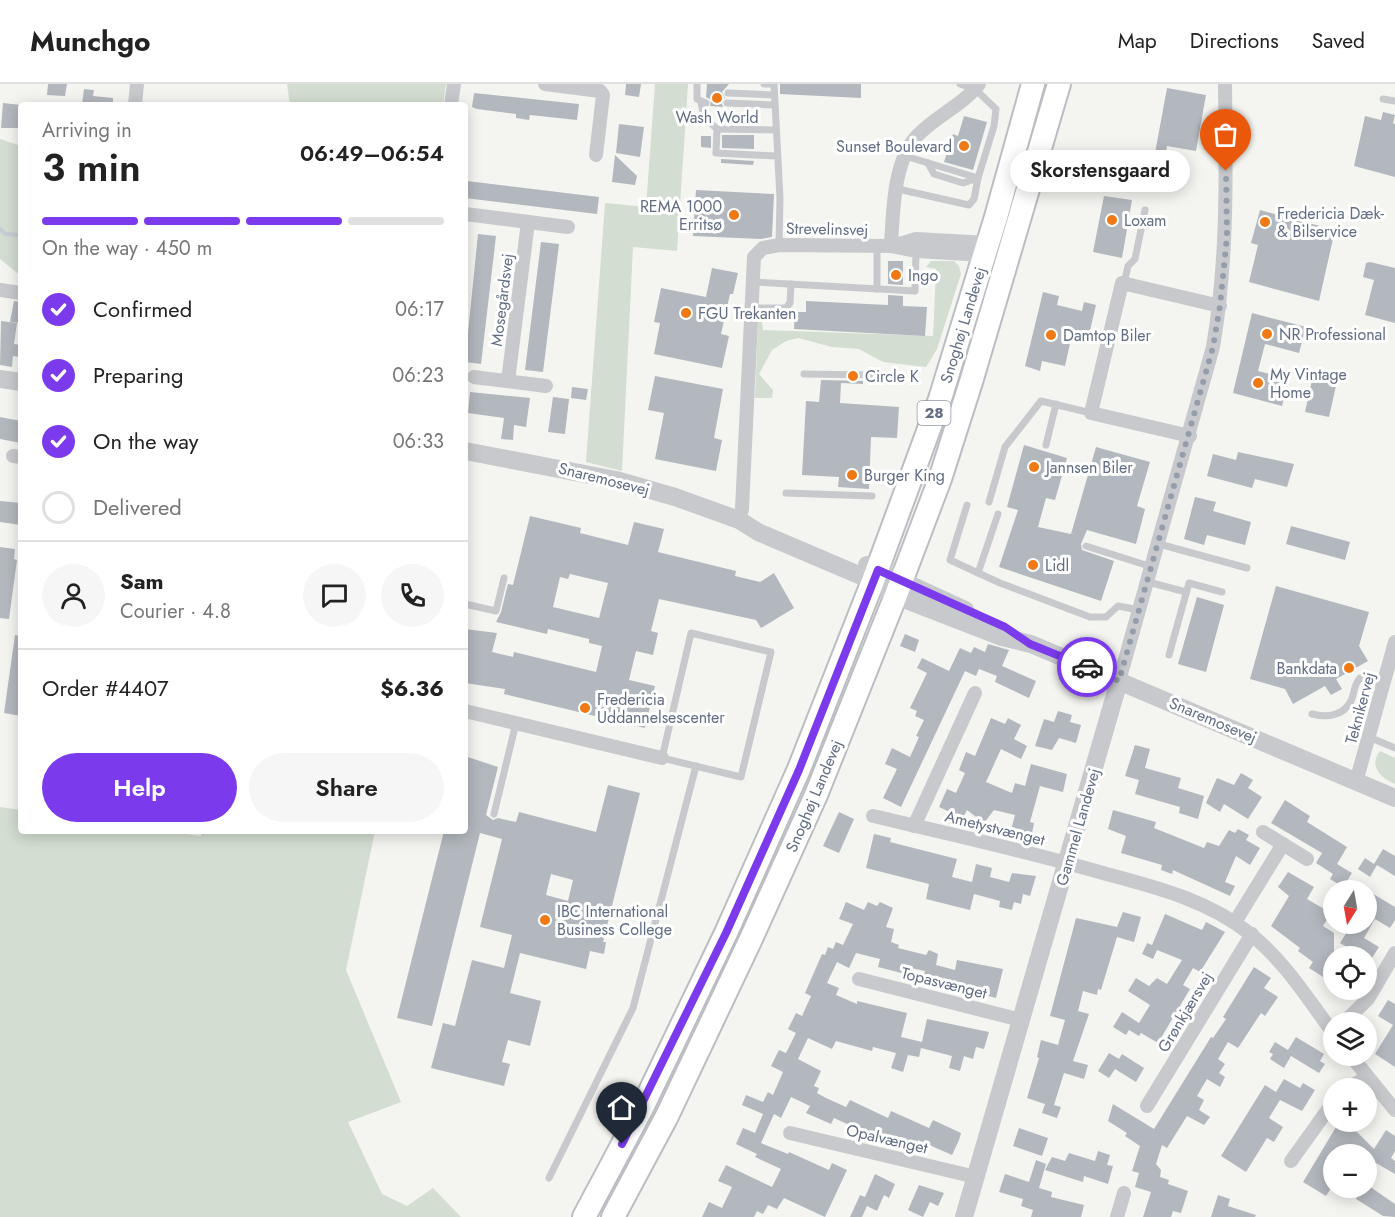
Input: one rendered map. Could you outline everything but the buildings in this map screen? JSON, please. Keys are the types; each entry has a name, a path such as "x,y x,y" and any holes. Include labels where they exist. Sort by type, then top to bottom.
{"main road":[{"name":"Snoghøj Landevej","path":"584,1217 642,1108 731,922 887,582 936,490 971,382 972,342 1033,84"},
{"name":"Snoghøj Landevej","path":"613,1217 667,1116 816,795 887,582 939,399 1059,84"}],"street":[{"path":"135,102 137,84"},
{"path":"451,102 454,84"},
{"path":"544,84 600,91 603,95 596,155"},
{"name":"Gammel Landevej","path":"964,1217 1190,436 1213,347 1220,306 1227,236 1225,84"},
{"name":"Strevelinsvej","path":"891,246 898,189 905,156 917,136 977,87"},
{"path":"468,214 568,227"},
{"name":"Mosegårdsvej","path":"508,381 528,222"},
{"name":"Strevelinsvej","path":"891,246 916,239 995,250"},
{"name":"Strevelinsvej","path":"753,282 754,257 763,248 779,245 891,246 916,251 995,250"},
{"path":"739,520 742,509 753,282"},
{"path":"1190,436 1091,413 1122,283 1220,306"},
{"path":"0,290 18,293"},
{"path":"474,377 546,386"},
{"path":"0,379 18,382"},
{"name":"Snaremosevej","path":"468,452 616,480 739,520 754,521 1002,637 1030,644 1395,798"},
{"name":"Teknikervej","path":"1356,782 1395,642"},
{"name":"Ametystvænget","path":"914,826 975,693"},
{"path":"468,712 662,758"},
{"name":"Ametystvænget","path":"873,816 1067,863"},
{"path":"1263,832 1307,859"},
{"path":"1235,922 1282,844"},
{"path":"1067,863 1175,893 1205,905 1235,922 1252,934 1284,965 1323,1014"},
{"name":"Grønkjærsvej","path":"1147,1106 1252,934"},
{"path":"1354,1012 1368,999 1395,953"},
{"name":"Topasvænget","path":"859,979 1021,1020"},
{"path":"1358,1066 1395,1110"},
{"path":"1291,1161 1323,1116"},
{"name":"Opalvænget","path":"790,1133 976,1177"},
{"path":"1117,1217 1124,1193"}],"lane":[{"path":"764,84 774,84 773,105 780,198 779,245"},
{"path":"898,189 969,205 974,199 996,114 991,102 977,87 960,84"},
{"path":"707,92 697,88 697,99 704,102 704,117 717,129 775,130"},
{"path":"728,93 774,95"},
{"path":"1383,99 1395,101"},
{"path":"727,104 773,105"},
{"path":"717,129 716,153 776,156"},
{"path":"905,156 978,178"},
{"path":"1124,284 1128,266 1136,259 1145,210"},
{"path":"877,246 877,289"},
{"path":"753,282 915,291 916,251"},
{"path":"752,308 786,308 790,303 791,284"},
{"path":"804,374 871,375"},
{"path":"989,502 1005,447 1041,401 1091,413"},
{"path":"1046,445 1056,404"},
{"path":"786,493 872,496"},
{"path":"967,505 950,560 1090,617 1106,617 1118,606 1139,610"},
{"path":"978,573 998,514"},
{"path":"1159,544 1247,568"},
{"path":"1086,546 1152,567"},
{"path":"468,605 496,611 504,578"},
{"path":"1148,582 1186,592"},
{"path":"1169,655 1189,583 1222,592"},
{"path":"691,633 771,652 741,777 662,758 691,633"},
{"path":"1312,714 1324,718 1340,713 1351,700 1353,686 1360,678 1384,683"},
{"path":"494,814 516,723"},
{"path":"1369,737 1395,748"},
{"path":"549,1178 633,1008 696,766"}],"shaded area":[{"path":"287,84 446,84 443,102 290,102"},
{"path":"655,84 688,84 677,251 633,247 622,471 586,462 605,203 646,207"},
{"path":"0,139 18,145 18,274 0,259"},
{"path":"931,261 954,261 959,266 961,274 937,349 926,367 883,362 859,349 832,347 798,338 786,341 772,350 759,374 773,390 772,398 755,398 758,322 762,322 763,330 933,336 936,269 926,267"},
{"path":"1380,751 1395,758 1395,784 1378,771 1375,762"},
{"path":"0,807 18,810 18,834 186,834 201,836 201,834 374,834 346,970 401,1102 348,1122 382,1194 407,1206 433,1188 461,1217 0,1217"}],"waterway":[{"path":"0,229 5,234 18,235"}],"way so far":[{"path":"1087,667 1119,681 1190,436 1213,347 1220,306 1227,236 1226,171"}],"place":[{"name":"Wash World","path":"717,98"},
{"name":"Sunset Boulevard","path":"964,146"},
{"name":"Skorstensgaard","path":"1226,171"},
{"name":"REMA 1000 Erritsø","path":"734,215"},
{"name":"Loxam","path":"1112,220"},
{"name":"Fredericia Dæk- & Bilservice","path":"1265,222"},
{"name":"Ingo","path":"896,275"},
{"name":"FGU Trekanten","path":"686,313"},
{"name":"NR Professional","path":"1267,334"},
{"name":"Damtop Biler","path":"1051,335"},
{"name":"Circle K","path":"853,376"},
{"name":"My Vintage Home","path":"1258,383"},
{"name":"Jannsen Biler","path":"1034,467"},
{"name":"Burger King","path":"852,475"},
{"name":"Lidl","path":"1033,565"},
{"name":"Bankdata","path":"1349,668"},
{"name":"Fredericia Uddannelsescenter","path":"585,708"},
{"name":"IBC International Business College","path":"545,920"}],"route":[{"path":"622,1144 642,1108 726,933 799,770 878,570 1005,627 1030,644 1087,667"}]}
